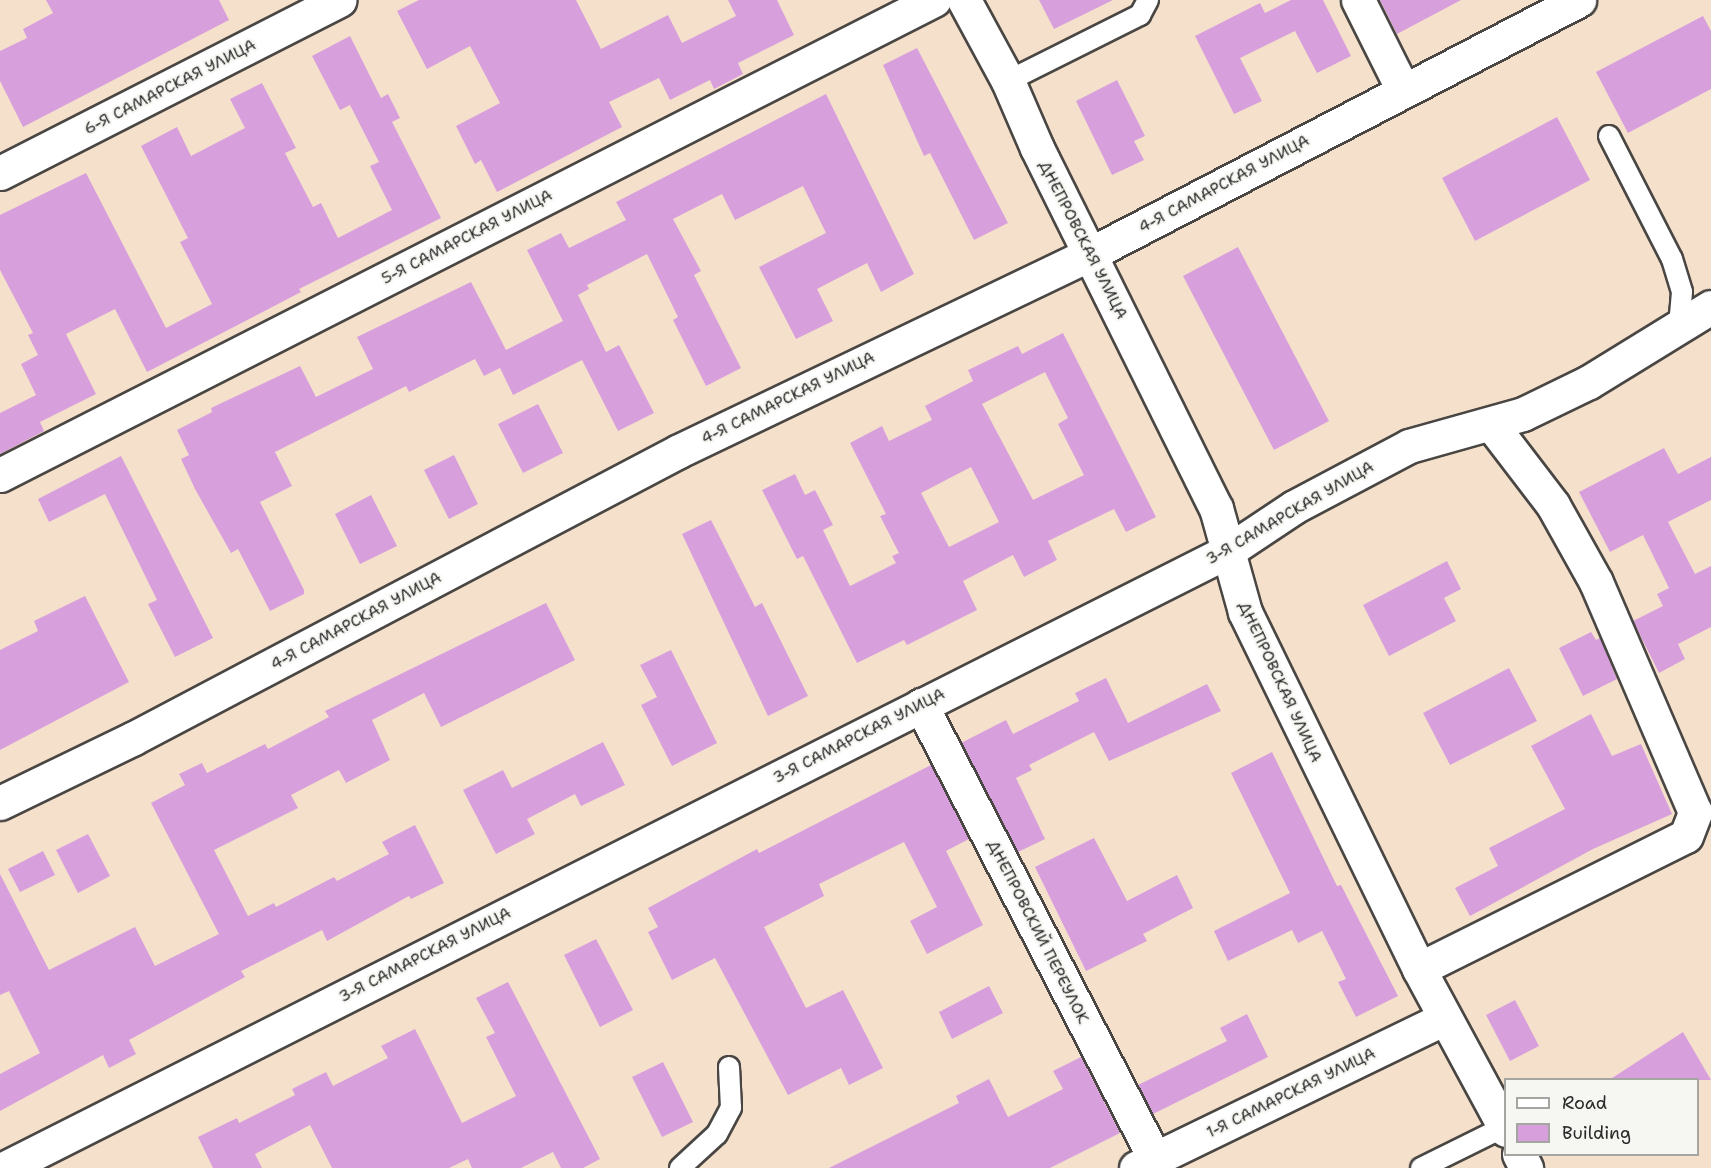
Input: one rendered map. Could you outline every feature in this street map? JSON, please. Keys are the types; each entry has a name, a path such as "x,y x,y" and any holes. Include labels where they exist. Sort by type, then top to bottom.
{"street":[{"name":"6-Я САМАРСКАЯ УЛИЦА","path":"0,173 339,0"},
{"name":"5-Я САМАРСКАЯ УЛИЦА","path":"0,475 934,0"},
{"name":"ДНЕПРОВСКАЯ УЛИЦА","path":"964,0 1008,81 1037,148 1092,253 1216,508 1245,612 1419,969 1504,1127"},
{"path":"1358,0 1403,90"},
{"name":"4-Я САМАРСКАЯ УЛИЦА","path":"0,803 132,739 679,451 1092,253 1579,0"},
{"name":"3-Я САМАРСКАЯ УЛИЦА","path":"5,1168 1228,551 1294,507 1409,446 1491,424 1589,382 1711,307"},
{"path":"1419,969 1686,836 1695,812 1596,582 1553,505 1491,424"},
{"name":"ДНЕПРОВСКИЙ ПЕРЕУЛОК","path":"921,705 1145,1164"},
{"name":"1-Я САМАРСКАЯ УЛИЦА","path":"1145,1164 1445,1018"}],"lane":[{"path":"1008,81 1140,15 1148,0"},
{"path":"1609,136 1672,259 1682,292 1679,328"},
{"path":"680,1168 717,1134 731,1108 729,1067"},
{"path":"1421,1168 1504,1136"}],"building":[{"path":"46,0 219,0 229,20 23,127 0,81 0,51 27,38 23,29 53,13"},
{"path":"419,0 576,0 601,49 668,15 682,43 736,16 728,0 777,0 794,35 738,63 743,74 714,89 710,80 670,100 659,78 609,102 622,127 497,192 481,160 475,164 456,126 500,103 470,46 427,69 397,11"},
{"path":"1039,0 1113,0 1054,29"},
{"path":"1291,0 1323,0 1351,56 1317,73 1295,31 1240,58 1262,101 1234,114 1195,36 1260,3 1265,13"},
{"path":"1380,0 1461,0 1397,34"},
{"path":"1703,16 1711,31 1711,89 1628,133 1596,72"},
{"path":"350,36 381,98 388,94 400,118 392,122 441,218 299,289 301,292 147,372 115,309 66,334 96,394 40,422 44,431 0,454 0,413 36,395 21,364 38,355 28,335 33,333 0,270 0,215 86,173 166,328 212,304 180,242 188,238 141,146 177,127 191,156 245,128 230,99 262,83 296,148 285,153 313,207 321,203 338,238 392,210 370,166 379,162 350,105 340,110 312,56"},
{"path":"917,48 1008,223 974,240 930,153 924,156 883,65"},
{"path":"1117,80 1145,136 1134,141 1144,160 1112,175 1076,101"},
{"path":"826,94 914,274 881,292 867,263 817,289 833,321 796,339 759,267 826,233 803,186 735,220 722,194 673,219 701,271 694,275 741,368 706,386 673,320 678,317 647,254 587,285 589,289 578,295 606,352 619,345 654,413 618,431 582,360 513,395 500,368 484,376 475,359 409,392 406,386 275,452 292,486 260,502 304,594 270,611 238,549 231,553 195,489 181,459 189,455 177,430 212,412 211,408 300,366 316,397 373,369 357,337 471,282 506,350 563,321 527,250 561,233 569,248 626,220 616,202"},
{"path":"1557,117 1590,180 1475,241 1442,178"},
{"path":"1238,247 1329,421 1274,450 1183,276"},
{"path":"1063,333 1156,517 1126,532 1114,509 1048,541 1057,560 1024,577 1013,555 963,581 977,610 907,645 904,640 857,663 803,556 797,559 762,490 795,474 805,495 815,490 833,525 823,530 850,586 896,563 892,556 899,553 880,516 886,514 850,443 882,426 889,441 932,420 925,406 973,381 968,370 1018,346 1022,354","holes":["1045,372 1068,418 1058,424 1084,475 1033,500 982,404","971,467 999,522 949,547 921,493"]},
{"path":"538,404 563,453 523,473 498,424"},
{"path":"1664,448 1678,474 1711,457 1711,500 1668,522 1695,574 1711,566 1711,627 1678,644 1685,659 1659,673 1633,621 1663,606 1657,594 1669,588 1643,535 1610,552 1579,492"},
{"path":"454,455 478,504 449,519 424,470"},
{"path":"121,456 213,638 175,657 148,604 157,600 105,494 49,522 38,499"},
{"path":"371,495 397,546 360,564 335,514"},
{"path":"711,520 755,607 762,603 808,696 768,716 682,534"},
{"path":"1447,561 1461,589 1444,598 1456,621 1389,656 1363,605"},
{"path":"85,596 129,682 0,750 0,650 38,631 34,621"},
{"path":"546,603 575,660 441,727 424,693 372,720 390,760 346,783 339,770 291,795 298,808 214,850 248,916 274,903 276,907 334,877 337,881 389,854 382,842 415,825 444,883 411,899 409,896 327,941 322,930 241,971 245,977 129,1040 136,1054 109,1068 103,1055 0,1111 0,1074 40,1053 9,991 0,995 0,874 49,970 135,927 155,966 219,934 151,803 185,785 179,774 202,763 207,773 265,744 268,749 329,717 325,711"},
{"path":"1591,632 1596,640 1600,638 1617,679 1583,696 1559,648"},
{"path":"671,650 717,743 672,766 641,705 657,697 640,665"},
{"path":"1509,668 1537,721 1450,765 1423,713"},
{"path":"1106,678 1128,723 1207,684 1221,711 1109,761 1094,732 1029,765 1032,770 1016,778 1045,839 1018,852 961,743 1006,720 1013,734 1079,701 1075,693"},
{"path":"1591,714 1612,756 1641,744 1672,814 1593,849 1470,916 1455,888 1498,866 1489,848 1565,809 1531,746"},
{"path":"603,742 625,785 581,806 575,794 527,819 535,834 496,854 463,790 503,770 512,788"},
{"path":"1272,752 1337,886 1341,885 1398,996 1356,1017 1338,982 1346,979 1322,931 1298,943 1292,930 1228,961 1214,931 1290,893 1231,773"},
{"path":"931,765 969,839 946,851 983,925 927,954 910,921 937,907 904,842 819,884 824,896 764,927 806,1008 843,990 883,1068 849,1085 841,1068 788,1095 715,958 672,980 648,932 658,927 648,908 757,849 759,853"},
{"path":"88,834 110,876 78,893 56,850"},
{"path":"1094,838 1127,901 1177,875 1193,908 1143,934 1147,941 1086,971 1035,867"},
{"path":"43,851 55,875 20,892 8,869"},
{"path":"596,939 633,1010 600,1027 564,955"},
{"path":"508,982 600,1159 583,1168 561,1168 553,1152 521,1168 472,1168 468,1159 449,1168 332,1168 310,1125 255,1154 262,1168 213,1168 198,1137 237,1118 239,1123 295,1095 292,1089 326,1072 333,1086 388,1058 381,1046 415,1029 462,1123 516,1096 486,1037 495,1033 476,998"},
{"path":"989,986 1003,1013 952,1039 939,1012"},
{"path":"1515,1000 1539,1046 1510,1061 1486,1015"},
{"path":"1247,1014 1268,1057 1153,1114 1138,1085 1227,1041 1220,1028"},
{"path":"1683,1032 1711,1080 1699,1080 1699,1078 1612,1078"},
{"path":"1081,1057 1120,1133 1050,1168 829,1168 959,1103 956,1096 989,1079 1008,1117 1063,1089 1053,1071"},
{"path":"663,1062 693,1122 662,1137 632,1077"}]}
